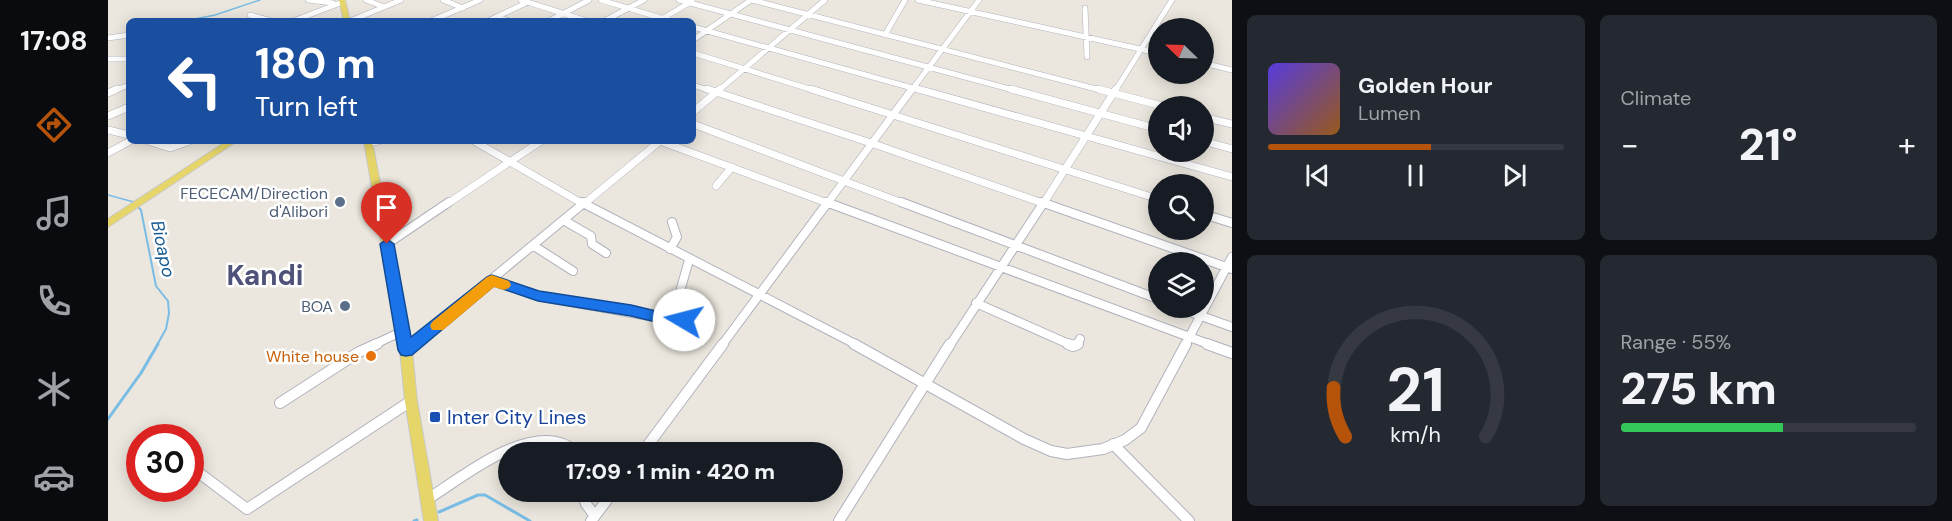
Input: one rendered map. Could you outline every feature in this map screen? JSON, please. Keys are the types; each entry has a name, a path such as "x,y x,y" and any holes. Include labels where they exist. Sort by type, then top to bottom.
{"main road":[{"path":"343,1 347,18"},
{"path":"108,224 228,144"},
{"path":"371,144 403,331 411,401 431,521"}],"street":[{"path":"308,0 343,1"},
{"path":"366,0 384,7"},
{"path":"356,18 401,0"},
{"path":"443,0 463,8"},
{"path":"438,18 480,0"},
{"path":"521,0 578,18"},
{"path":"555,18 589,0"},
{"path":"601,0 656,18"},
{"path":"610,18 644,0"},
{"path":"679,0 692,1 729,14 1148,126"},
{"path":"696,38 751,0 1148,103"},
{"path":"696,109 825,0"},
{"path":"885,35 905,0"},
{"path":"918,0 1148,51"},
{"path":"650,442 896,116 980,0"},
{"path":"839,521 976,303 1066,170 1172,0"},
{"path":"300,18 343,1"},
{"path":"497,17 530,1"},
{"path":"664,18 692,1"},
{"path":"1085,8 1088,37 1087,57"},
{"path":"250,15 260,18"},
{"path":"696,28 1232,177"},
{"path":"108,38 126,35"},
{"path":"696,54 1148,196"},
{"path":"108,59 126,59"},
{"path":"1214,66 1232,70"},
{"path":"108,93 126,86"},
{"path":"696,86 874,144 1230,268"},
{"path":"108,116 126,108"},
{"path":"1214,120 1232,124"},
{"path":"696,125 1148,295"},
{"path":"108,130 126,134"},
{"path":"108,153 126,143"},
{"path":"157,144 170,148 181,144"},
{"path":"479,144 585,204 689,260 761,294 862,348 987,420 1045,449 1070,454 1113,444 1134,436 1142,428 1201,318"},
{"path":"387,244 538,144"},
{"path":"406,350 656,144"},
{"path":"668,144 1232,352"},
{"path":"1214,144 1232,148"},
{"path":"716,186 732,167"},
{"path":"1214,217 1232,223"},
{"path":"565,221 591,236 592,244 606,253"},
{"path":"670,249 677,237 672,222"},
{"path":"534,246 573,271"},
{"path":"1214,295 1230,268 1232,257"},
{"path":"492,280 538,296 682,322 684,320 681,288 689,260"},
{"path":"976,303 1073,345 1077,345 1080,339"},
{"path":"1207,318 1232,327"},
{"path":"280,403 359,352 403,331"},
{"path":"204,477 247,509 411,401"},
{"path":"545,442 554,440 560,442"},
{"path":"1113,444 1189,521"},
{"path":"428,499 452,485 488,458 498,455"},
{"path":"585,502 593,518 605,502"}],"waterway":[{"path":"200,18 260,0"},
{"name":"Bioapo","path":"108,195 134,202"},
{"name":"Bioapo","path":"138,207 141,210 156,286 168,301 169,313 166,329 157,345"},
{"name":"Bioapo","path":"108,419 141,373 158,344"},
{"path":"439,512 478,495 485,495 530,521"}],"slow traffic":[{"path":"438,326 492,280 504,285"}],"place":[{"name":"FECECAM/Direction d'Alibori","path":"340,202"},
{"name":"BOA","path":"345,306"},
{"name":"White house","path":"371,356"},
{"name":"Inter City Lines","path":"435,417"}],"district":[{"name":"Kandi","path":"265,275"}],"route":[{"path":"387,244 406,350 492,280 528,294 682,322 684,320"}]}
